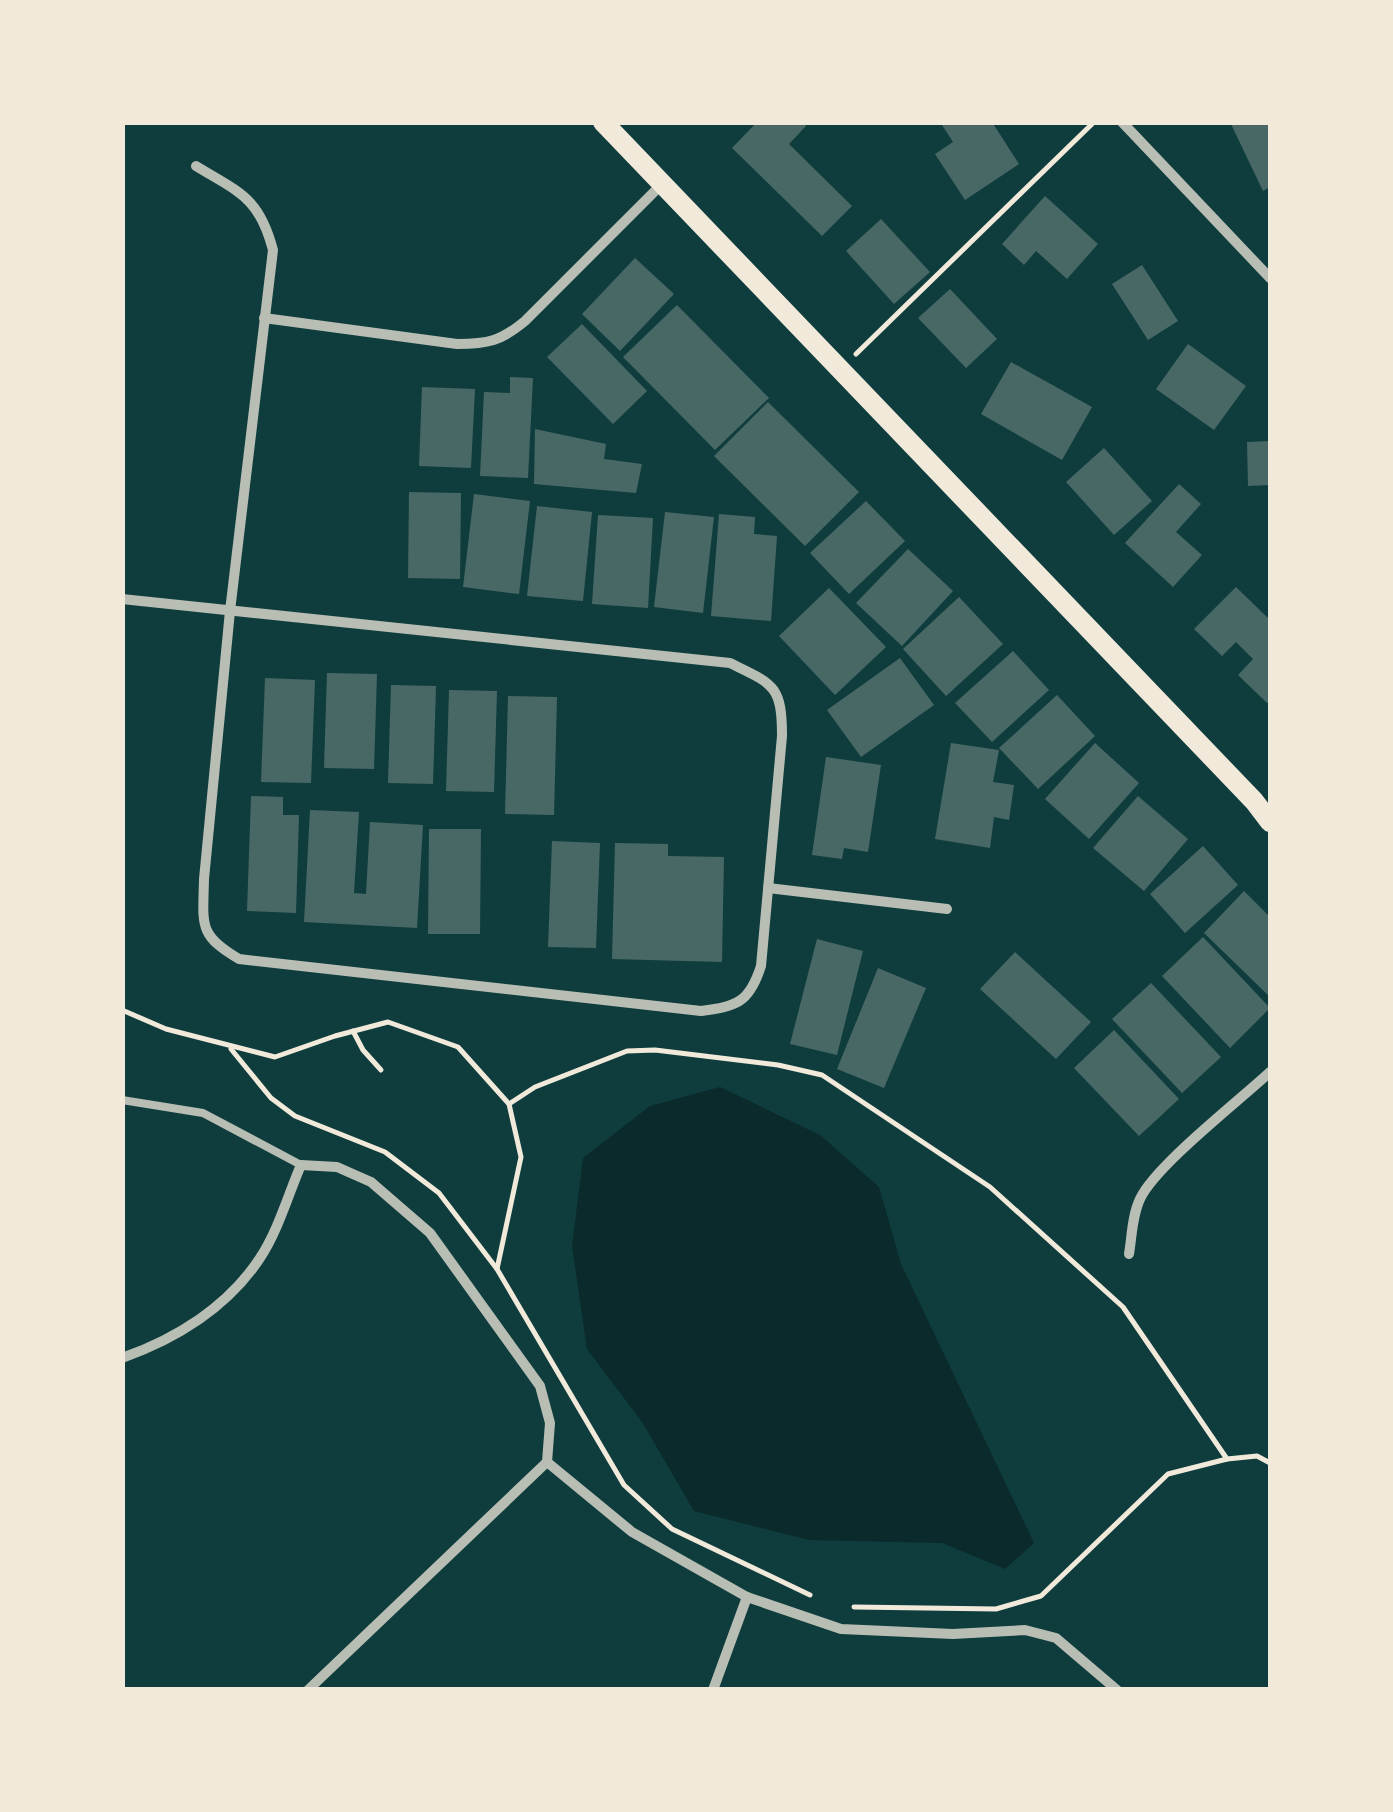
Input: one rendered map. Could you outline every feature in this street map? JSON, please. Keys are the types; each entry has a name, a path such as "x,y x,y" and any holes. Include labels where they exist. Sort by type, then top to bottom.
{"main road":[{"path":"603,122 1262,807 1270,822"}],"street":[{"path":"1122,122 1270,278"},
{"path":"122,599 230,612 730,663 769,682 782,706 782,736 761,966 754,988 735,1006 700,1011 240,959 212,944 202,919 230,612 273,250 265,220 247,197 196,166"},
{"path":"264,318 457,344 486,344 525,321 662,184"},
{"path":"768,888 947,909"},
{"path":"1130,1254 1135,1212 1158,1174 1270,1072"},
{"path":"122,1358 156,1346 216,1308 260,1258 300,1165 337,1167 371,1182 430,1234 540,1386 550,1423 547,1462 308,1690"},
{"path":"547,1462 632,1532 747,1596 842,1629 953,1634 1025,1630 1056,1638 1118,1690"},
{"path":"713,1690 747,1596"}],"lane":[{"path":"122,1100 203,1112 300,1165"}],"path":[{"path":"840,369 1094,122"},
{"path":"122,1010 166,1029 275,1058 388,1022 458,1047 508,1104 522,1156 497,1269"},
{"path":"353,1031 380,1070"},
{"path":"228,1047 271,1098 295,1116 385,1152 439,1193 497,1269 624,1485 672,1529 820,1600"},
{"path":"508,1104 535,1087 627,1052 673,1052 778,1065 822,1075 990,1187 1124,1307 1227,1459"},
{"path":"854,1606 996,1609 1041,1596 1168,1474 1227,1459 1257,1456 1270,1463"}],"water":[{"path":"720,1087 820,1135 879,1187 901,1264 1034,1543 1005,1569 942,1543 809,1540 694,1511 642,1422 587,1349 572,1246 583,1158 650,1106"}],"building":[{"path":"757,122 803,122 806,126 789,144 852,206 822,236 732,148"},
{"path":"940,122 992,122 1019,164 965,200 935,154 953,142"},
{"path":"1230,122 1270,122 1270,187 1263,191"},
{"path":"1045,196 1098,244 1067,279 1036,251 1024,265 1002,244"},
{"path":"881,219 930,272 894,304 846,251"},
{"path":"635,258 674,294 620,351 582,314"},
{"path":"1142,265 1178,321 1148,340 1112,284"},
{"path":"950,289 997,339 966,368 918,318"},
{"path":"677,305 769,398 715,450 623,357"},
{"path":"582,324 647,391 613,424 547,357"},
{"path":"1188,344 1246,386 1214,430 1156,389"},
{"path":"1011,362 1092,407 1062,460 981,414"},
{"path":"510,377 533,378 528,478 480,476 484,392 510,393"},
{"path":"422,387 475,389 471,468 419,466"},
{"path":"768,402 859,492 805,546 714,456"},
{"path":"535,429 606,444 604,459 642,464 636,493 534,484"},
{"path":"1270,441 1270,485 1248,486 1247,442"},
{"path":"1104,448 1152,501 1114,535 1066,482"},
{"path":"1179,484 1201,504 1176,532 1202,555 1173,587 1125,543"},
{"path":"409,492 461,493 460,579 408,578"},
{"path":"474,494 530,501 519,594 463,587"},
{"path":"866,501 905,541 849,594 810,553"},
{"path":"537,506 592,512 583,601 527,596"},
{"path":"665,512 714,517 703,613 654,607"},
{"path":"719,514 755,517 754,534 777,536 771,621 711,616"},
{"path":"598,515 653,518 648,608 592,604"},
{"path":"908,549 953,591 902,646 856,603"},
{"path":"1236,587 1270,620 1267,703 1238,675 1253,659 1236,642 1222,656 1194,629"},
{"path":"829,588 886,647 835,695 779,636"},
{"path":"959,597 1003,644 946,696 903,649"},
{"path":"1013,651 1049,690 992,742 955,703"},
{"path":"900,658 934,705 861,757 827,710"},
{"path":"327,673 377,674 374,769 324,768"},
{"path":"265,678 315,680 311,783 261,782"},
{"path":"391,685 436,686 433,784 388,783"},
{"path":"449,690 497,691 494,792 446,791"},
{"path":"1057,695 1095,736 1038,789 999,748"},
{"path":"508,696 557,697 554,815 505,814"},
{"path":"951,743 999,750 993,782 1014,785 1009,820 994,817 990,848 935,839"},
{"path":"1095,743 1139,783 1089,839 1045,799"},
{"path":"826,757 881,765 868,852 844,848 842,859 812,855"},
{"path":"251,796 283,797 283,815 299,815 296,913 247,911"},
{"path":"1138,796 1188,839 1144,891 1093,848"},
{"path":"310,810 359,812 354,893 366,894 370,822 423,825 417,928 304,922"},
{"path":"429,829 481,829 480,934 428,934"},
{"path":"552,841 600,843 596,948 548,947"},
{"path":"615,843 668,844 668,856 724,857 722,962 612,959"},
{"path":"1203,846 1238,885 1185,933 1150,894"},
{"path":"1244,891 1270,917 1270,997 1204,933"},
{"path":"1203,937 1270,1008 1230,1048 1162,976"},
{"path":"817,939 863,951 837,1055 790,1044"},
{"path":"1015,952 1091,1022 1056,1059 980,989"},
{"path":"878,968 926,988 884,1088 837,1069"},
{"path":"1151,983 1221,1057 1182,1093 1112,1019"},
{"path":"1114,1030 1179,1099 1139,1136 1074,1068"}]}
